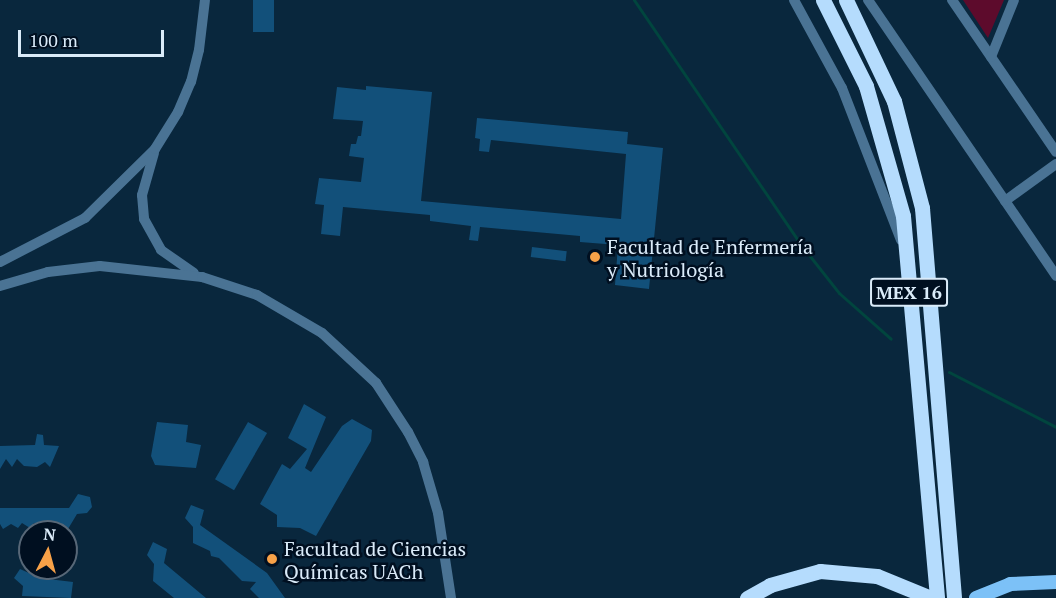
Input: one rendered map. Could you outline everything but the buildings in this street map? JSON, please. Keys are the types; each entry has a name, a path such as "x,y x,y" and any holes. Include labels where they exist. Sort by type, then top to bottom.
{"highway":[{"name":"MEX 16","path":"823,0 866,86 878,121 903,216 937,598"},
{"name":"MEX 16","path":"846,0 894,101 922,208 954,598"},
{"path":"747,598 770,585 820,571 860,572 925,594"}],"main road":[{"path":"976,598 990,590 1027,582 1056,582"}],"street":[{"path":"202,277 161,250 144,219 142,197 155,149 189,87 200,50 205,0"},
{"path":"794,0 842,88 906,253"},
{"path":"868,0 1056,276"},
{"path":"952,0 1056,152"},
{"path":"991,57 1014,0"},
{"path":"0,262 72,227 116,191 155,149"},
{"path":"1005,201 1056,164"},
{"path":"116,191 132,188 142,197"},
{"path":"146,269 158,260 161,250"},
{"path":"0,286 80,267 146,269 202,277 247,290 290,313 332,341 376,383 408,432 427,475 445,544 451,598"}],"shaded area":[{"path":"963,0 1004,0 988,38"}],"waterway":[{"path":"634,0 802,246 839,293 891,339"},
{"path":"949,372 1056,427"}],"place":[{"name":"Facultad de Enfermería y Nutriología","path":"595,257"},
{"name":"Facultad de Ciencias Químicas UACh","path":"272,559"}]}
